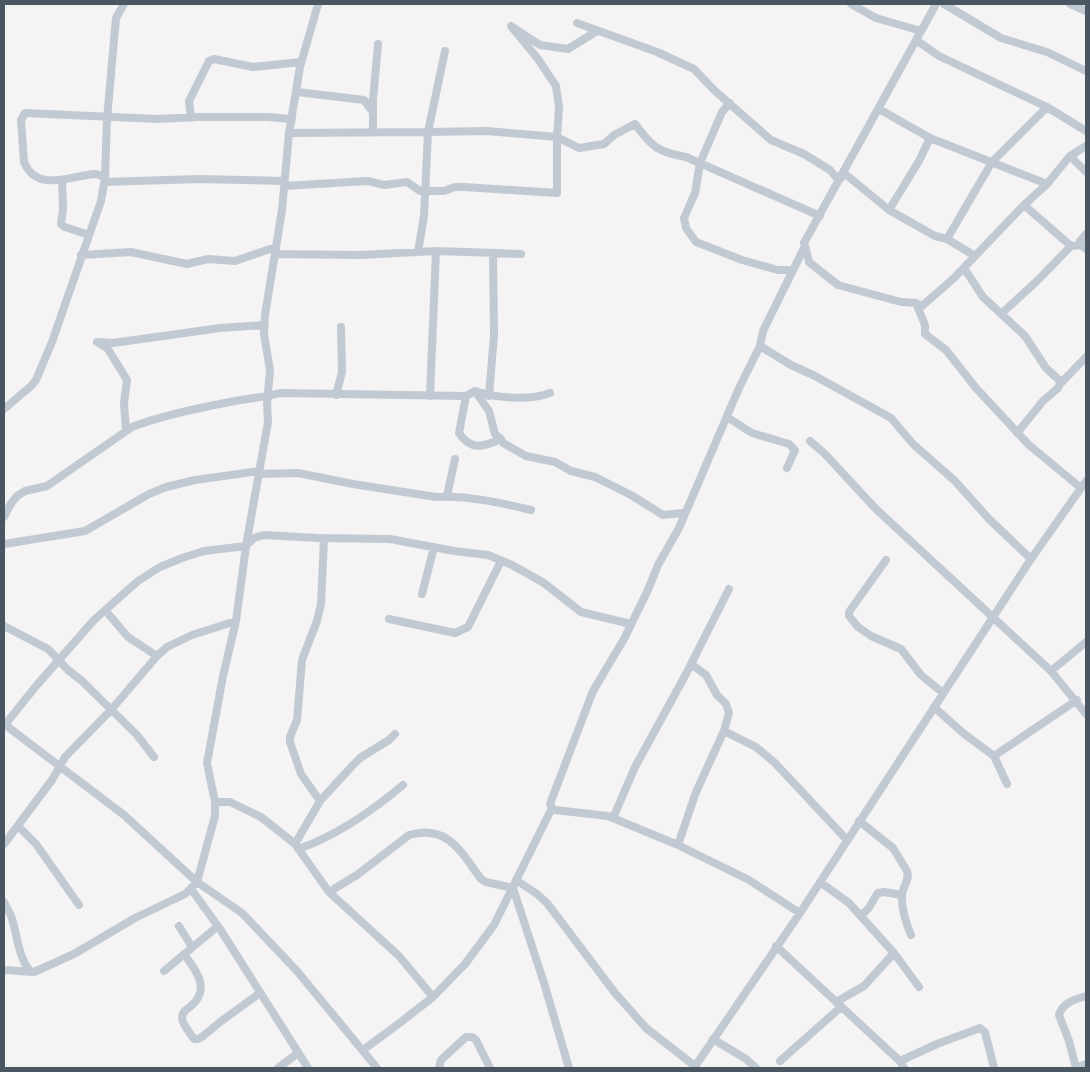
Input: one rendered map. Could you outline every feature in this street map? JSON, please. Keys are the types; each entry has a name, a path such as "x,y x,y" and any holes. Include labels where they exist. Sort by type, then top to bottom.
{"street":[{"path":"4,409 36,380 52,342 101,201 105,180 116,18 124,4"},
{"path":"4,970 34,972 74,954 135,918 185,894 197,882 215,816 215,802 207,763 223,676 236,621 246,546 268,422 267,398 270,370 264,325 284,183 289,132 301,62 318,4"},
{"path":"851,4 876,18 920,31"},
{"path":"936,4 843,176 804,243 809,262 838,285 922,306 964,268 1024,205 1047,184 1070,156 1086,146"},
{"path":"944,4 1000,38 1047,52 1086,71"},
{"path":"1070,4 1086,11"},
{"path":"577,23 657,52 694,68 714,90 772,140 804,154 830,170 836,177 843,176 889,210 936,236 947,239 975,256"},
{"path":"292,119 267,117 158,119 25,113 20,120 23,156 26,167 40,179 62,180 94,174 105,180 199,179 284,183 368,181 384,185 407,182 416,189 425,191 444,191 455,187 464,187 557,193 559,107 556,86 538,59 511,26 540,45 568,50 597,31"},
{"path":"916,40 939,56 1047,108 1086,131"},
{"path":"373,132 378,44"},
{"path":"418,252 424,216 428,132 445,51"},
{"path":"191,118 190,101 209,61 214,59 253,67 301,62"},
{"path":"297,92 364,100 373,112"},
{"path":"730,103 722,112 700,163 695,193 684,218 689,234 696,242 742,260 778,270 793,270"},
{"path":"947,239 992,162 1047,108"},
{"path":"879,109 930,138 1047,184"},
{"path":"289,132 487,131 557,137 579,148 604,144 614,135 635,124 646,139 663,153 686,157 820,216"},
{"path":"889,210 919,161 930,138"},
{"path":"1070,156 1086,172"},
{"path":"62,180 63,209 61,224 88,235"},
{"path":"1024,205 1071,246 1084,248"},
{"path":"1084,248 1080,241 1086,234"},
{"path":"363,1050 433,997 465,964 494,925 552,808 550,804 593,691 631,624 658,565 679,528 739,388 760,346 763,331 805,246"},
{"path":"1001,314 1071,246"},
{"path":"82,255 131,252 187,264 208,259 235,261 275,251 360,255 436,251 521,254"},
{"path":"430,396 436,251"},
{"path":"489,396 494,335 493,253"},
{"path":"964,268 983,297 1025,336 1046,368 1060,384"},
{"path":"916,303 925,334 946,350 976,388 1029,445 1081,488"},
{"path":"126,431 124,403 127,380 108,349 97,342 113,343 220,328 264,325"},
{"path":"336,395 342,372 342,326"},
{"path":"760,346 791,365 815,376 890,418 913,444 955,481 988,519 1031,560"},
{"path":"1017,433 1043,402 1086,358"},
{"path":"475,391 489,411 495,434 501,438 503,443 526,456 555,462 571,471 594,477 631,495 663,515 684,513"},
{"path":"4,517 17,496 26,491 47,486 126,431 146,422 232,401 267,398 280,394 466,396 475,391 489,396 538,398 550,393"},
{"path":"466,396 459,433 465,442 487,445 501,438"},
{"path":"727,417 752,433 789,444 793,447 795,450 787,468"},
{"path":"810,441 825,454 875,508 995,617 1051,671 1077,700 1086,714"},
{"path":"447,496 455,459"},
{"path":"4,544 85,531 149,494 166,487 195,480 259,472 298,473 390,490 505,504 531,510"},
{"path":"330,892 357,875 409,835 419,832 440,834 458,849 480,879 486,882 515,884 537,894 547,904 615,993 646,1028 694,1067 800,913 1031,560 1086,481"},
{"path":"377,1068 297,971 242,912 197,882 124,815 4,725 94,620 138,581 160,566 204,550 246,546 254,538 264,535 390,539 480,554 512,565 544,583 581,612 631,624"},
{"path":"320,801 301,774 290,737 297,720 302,660 318,621 322,604 324,538"},
{"path":"422,594 434,547"},
{"path":"886,560 849,612 849,616 858,627 872,636 901,649 921,675 943,693"},
{"path":"389,619 455,633 468,627 501,561"},
{"path":"613,818 635,767 729,589"},
{"path":"105,610 128,637 157,656"},
{"path":"4,844 52,780 65,757 111,710 157,656 167,647 192,635 236,621"},
{"path":"4,626 48,649 137,735 154,757"},
{"path":"1051,671 1086,642"},
{"path":"678,845 696,792 724,731 728,713 726,704 717,695 706,675 691,664"},
{"path":"994,756 1077,700"},
{"path":"934,707 963,733 994,756 1007,784"},
{"path":"724,731 756,747 775,763 847,840"},
{"path":"296,846 320,801 360,758 389,740 395,734"},
{"path":"296,846 321,841 370,811 403,785"},
{"path":"215,802 230,802 261,817 296,846 330,892 404,961 433,997"},
{"path":"552,808 613,818 678,845 749,880 800,913"},
{"path":"859,821 897,852 908,875 902,895 905,923 911,935"},
{"path":"18,826 36,844 78,905"},
{"path":"820,882 843,898 859,914 894,953 920,987"},
{"path":"515,884 569,1068"},
{"path":"191,889 218,926 308,1068"},
{"path":"859,914 863,914 866,911 878,893 902,895"},
{"path":"4,902 11,916 17,945 30,972"},
{"path":"179,926 192,947"},
{"path":"164,971 218,926"},
{"path":"776,946 902,1065 937,1044 980,1028 985,1032 994,1068"},
{"path":"780,1061 839,1005 864,986 894,953"},
{"path":"184,954 199,976 199,999 182,1016 182,1020 194,1039 202,1037 260,993"},
{"path":"1086,996 1067,1003 1059,1015 1069,1041 1076,1068 1086,1064"},
{"path":"439,1068 441,1060 466,1037 472,1037 476,1040 490,1068"},
{"path":"713,1039 746,1059 756,1068"},
{"path":"278,1068 298,1053"}]}
